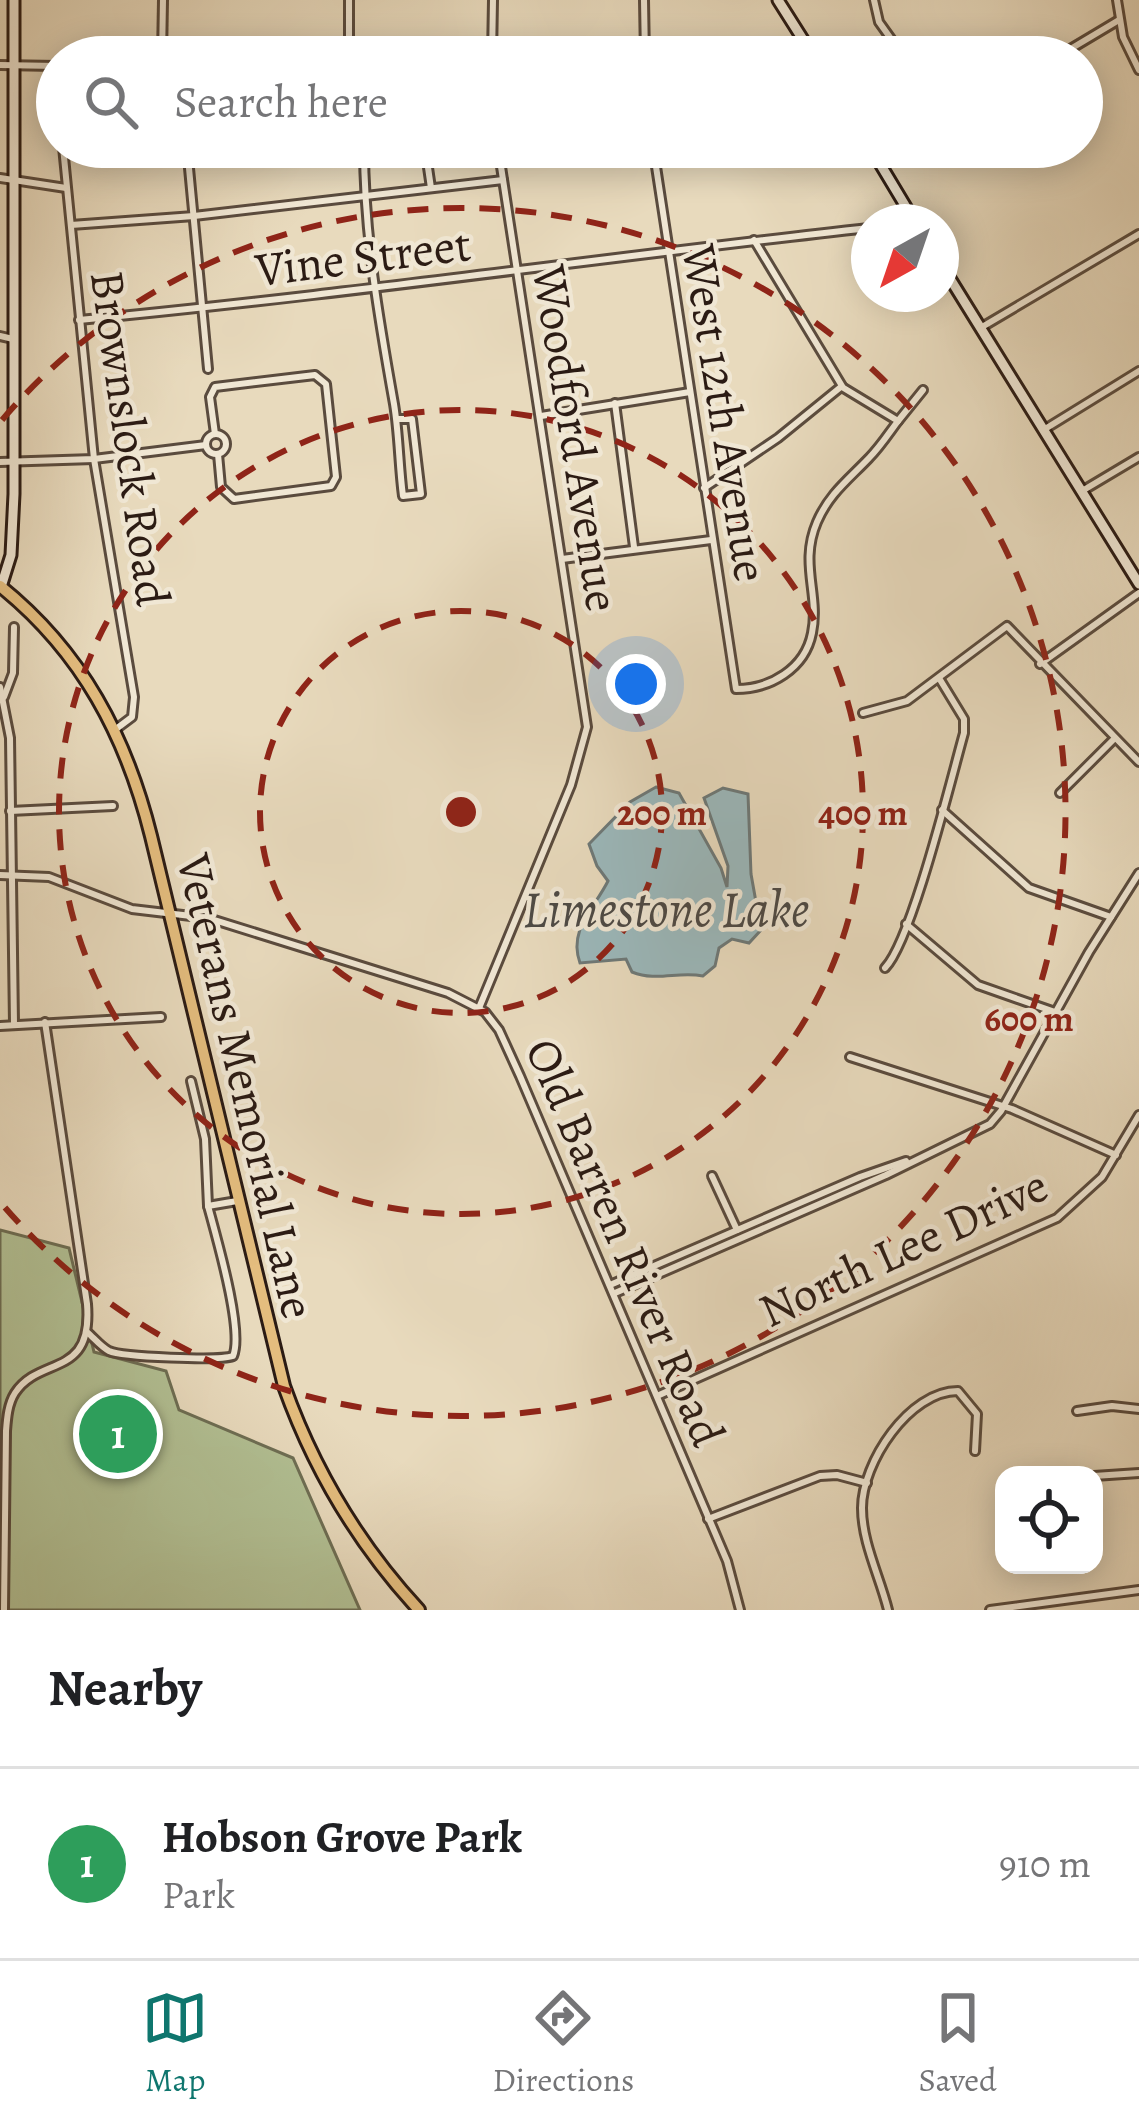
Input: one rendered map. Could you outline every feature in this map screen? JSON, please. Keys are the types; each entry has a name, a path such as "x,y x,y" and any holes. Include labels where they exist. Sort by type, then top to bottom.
{"main road":[{"name":"Veterans Memorial Lane","path":"0,587 70,656 116,729 138,786 278,1367 311,1453 357,1533 419,1610"}],"street":[{"path":"0,587 12,553 14,462 14,0 4,0"},
{"path":"162,36 163,0"},
{"path":"349,36 350,0"},
{"path":"492,36 493,0"},
{"path":"644,0 645,36"},
{"path":"778,0 801,36"},
{"path":"874,0 879,22 889,36"},
{"path":"1117,0 1125,44 1139,70"},
{"path":"1092,36 1119,20"},
{"path":"0,65 36,66"},
{"name":"Brownslock Road","path":"65,168 94,459 134,704 132,717 116,729"},
{"path":"189,168 208,369"},
{"path":"365,168 403,496 421,494 412,418 395,419"},
{"path":"428,168 431,188"},
{"name":"Woodford Avenue","path":"479,1007 571,785 586,737 584,694 501,168"},
{"name":"West 12th Avenue","path":"656,168 736,689 752,689 778,679 799,662 812,633 809,540 825,503 872,456 898,421"},
{"path":"882,168 905,204"},
{"path":"0,178 66,188"},
{"path":"70,226 503,180"},
{"name":"Vine Street","path":"80,320 376,290 851,230"},
{"path":"981,328 1139,234"},
{"path":"754,240 842,386 898,421 923,390"},
{"path":"959,293 1139,589 1040,664"},
{"path":"0,336 13,339"},
{"path":"1044,430 1139,371"},
{"path":"315,375 326,385 336,477 331,485 234,499 221,487 218,454 226,442 215,434 210,397 215,387 315,375"},
{"path":"704,488 842,386"},
{"path":"541,416 690,392"},
{"path":"615,403 634,549"},
{"path":"206,445 215,434"},
{"path":"0,462 94,459 206,445 218,454"},
{"path":"1082,491 1139,457"},
{"path":"562,559 711,540"},
{"path":"863,713 899,705 1007,626 1139,763"},
{"path":"4,697 13,673 14,627"},
{"path":"885,968 906,924 965,724 939,679"},
{"path":"0,687 10,736 14,1024"},
{"path":"0,736 10,736"},
{"path":"1060,793 1114,739"},
{"path":"10,811 113,806"},
{"path":"942,810 1029,888 1111,917"},
{"path":"612,1289 982,1129 1004,1106 1139,873"},
{"name":"Old Barren River Road","path":"0,875 59,880 125,907 208,918 448,993 479,1007 506,1045 612,1289 727,1561 740,1610"},
{"path":"906,924 978,985 1055,1012"},
{"path":"0,1026 161,1017"},
{"path":"4,1610 10,1402 20,1387 72,1357 86,1331 87,1304 45,1022"},
{"path":"850,1057 1004,1106 1117,1156"},
{"path":"86,1331 119,1354 217,1360 236,1354 225,1274 208,1206 205,1138 191,1081"},
{"name":"North Lee Drive","path":"657,1396 1047,1223 1085,1196 1117,1156 1139,1115"},
{"path":"712,1176 739,1235"},
{"path":"208,1206 236,1201"},
{"path":"889,1610 862,1504 867,1483 896,1424 911,1410 950,1390 967,1398 976,1414 975,1451"},
{"path":"1077,1411 1139,1408"},
{"path":"1103,1475 1139,1473"},
{"path":"708,1519 820,1476 867,1483"},
{"path":"990,1610 1139,1590"}],"green space":[{"path":"0,1230 69,1248 94,1352 166,1371 179,1410 293,1458 360,1610 0,1610"}],"water":[{"name":"Limestone Lake","path":"656,787 679,793 727,887 728,866 704,798 723,788 748,794 751,874 761,930 749,943 732,939 719,948 715,966 703,976 641,975 632,972 626,959 580,963 577,951 584,920 608,881 589,844 630,802"}],"place":[{"name":"Hobson Grove Park","path":"118,1434"}]}
